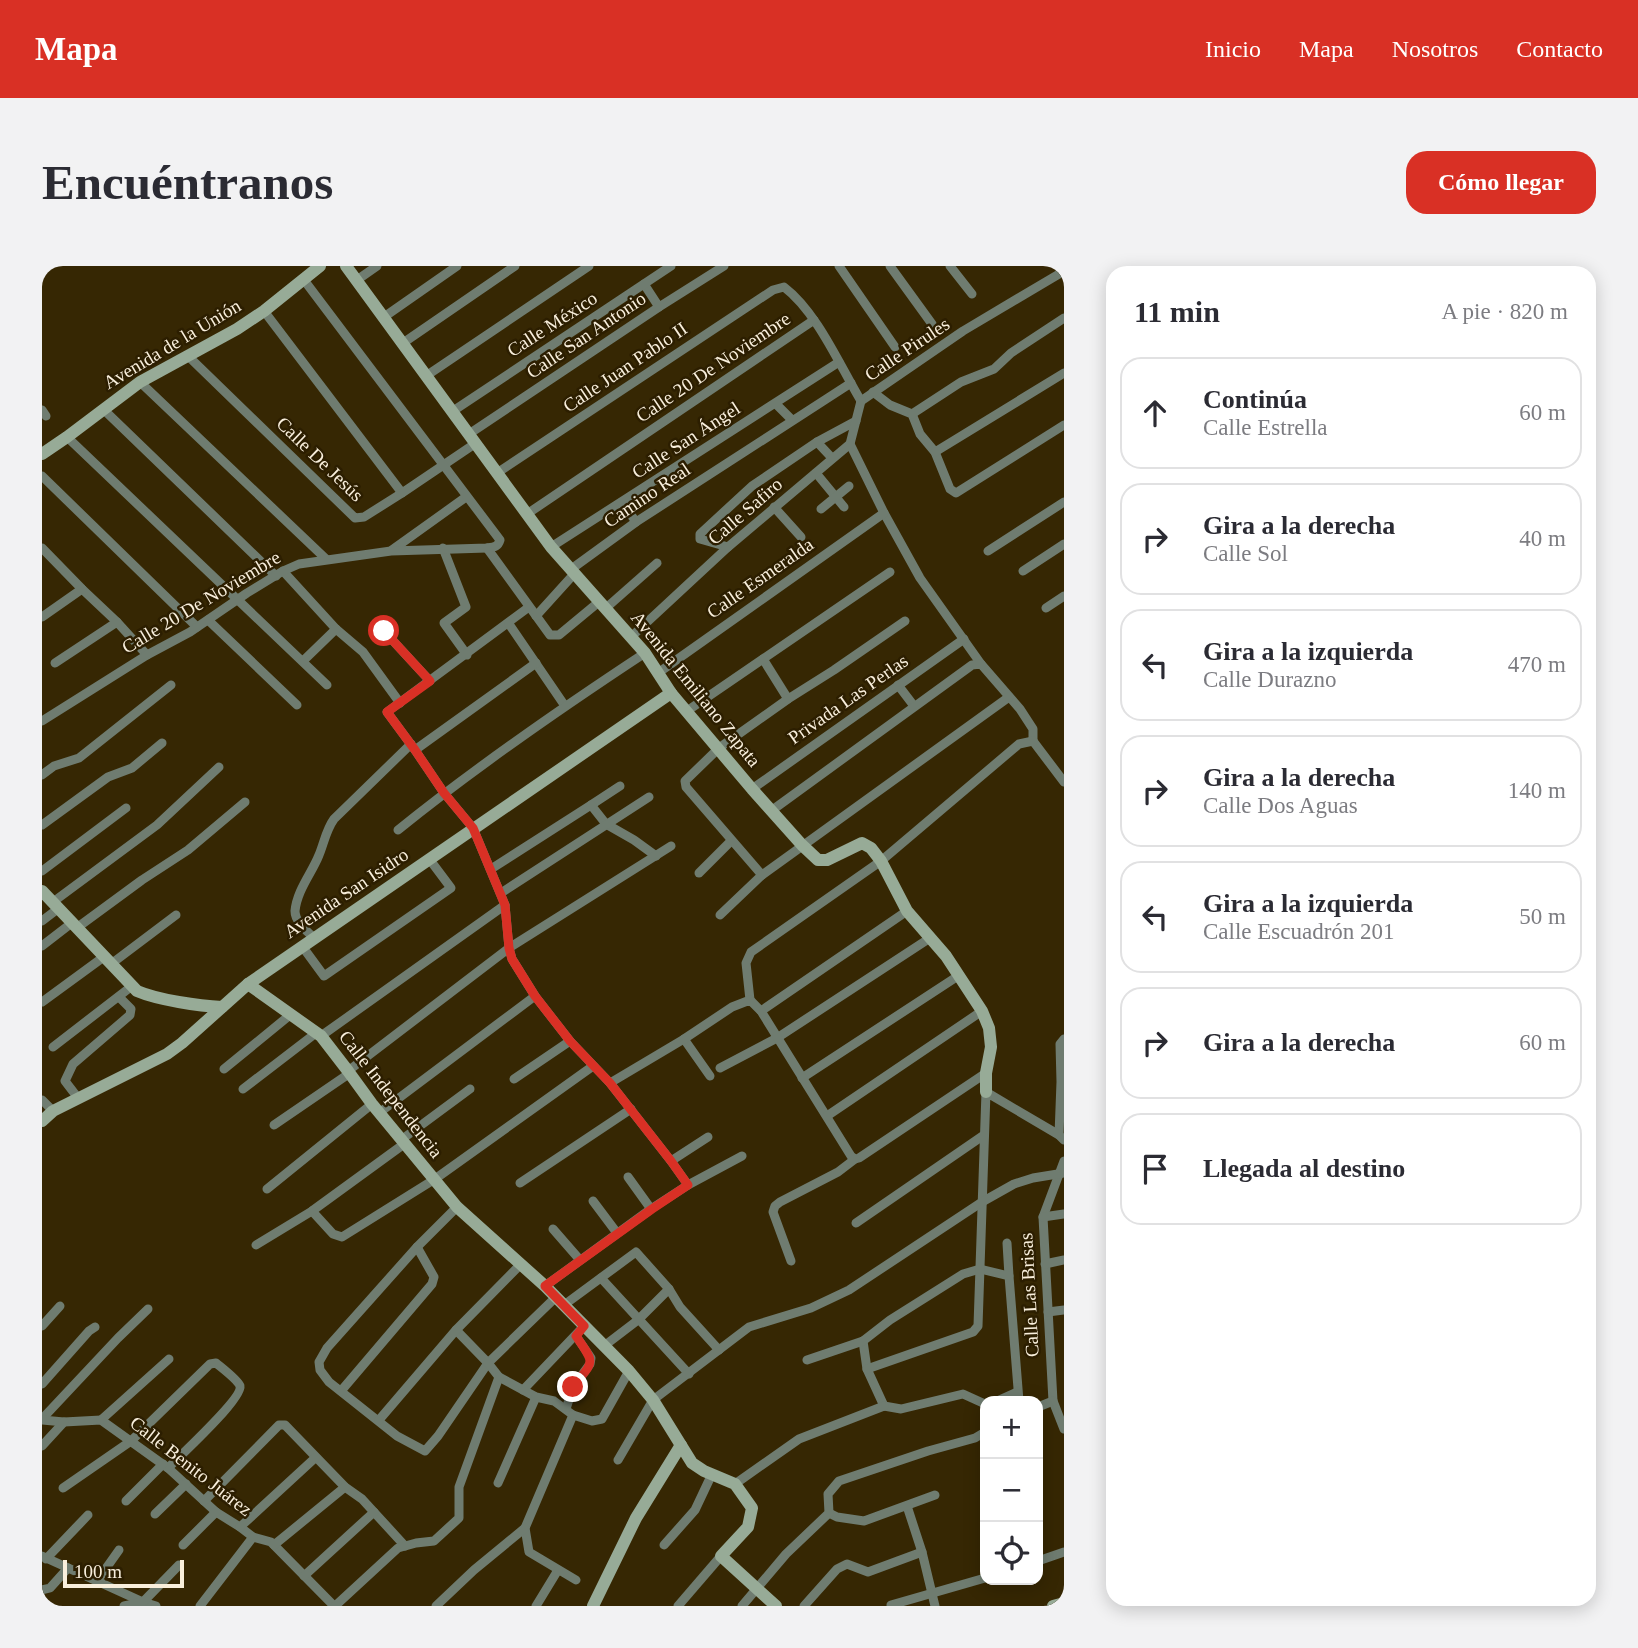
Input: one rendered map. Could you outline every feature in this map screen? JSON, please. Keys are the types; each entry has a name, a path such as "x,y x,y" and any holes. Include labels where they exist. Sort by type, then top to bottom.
{"main road":[{"name":"Avenida de la Unión","path":"42,454 140,382 237,329 264,311 320,266"},
{"name":"Avenida Emiliano Zapata","path":"346,266 551,547 645,653 671,693 771,811 818,860 827,860 862,843 871,848 881,861"},
{"name":"Avenida San Isidro","path":"42,1121 53,1111 167,1054 248,984 671,693"},
{"path":"881,861 907,911 946,956 982,1011 989,1028 991,1047 986,1092"},
{"path":"42,891 132,986 145,994 222,1007"},
{"name":"Calle Independencia","path":"248,984 318,1035 457,1207 560,1301 580,1331 604,1346 629,1371 653,1400 692,1462 704,1471 735,1484"},
{"path":"593,1606 636,1518 681,1445"},
{"path":"735,1484 752,1508 748,1527 721,1556 776,1606"}],"street":[{"path":"357,280 377,266"},
{"path":"384,317 457,266"},
{"path":"403,343 515,266"},
{"path":"426,376 589,266"},
{"name":"Calle México","path":"453,411 671,266"},
{"name":"Calle San Antonio","path":"472,439 659,307 724,266"},
{"path":"839,266 895,347"},
{"path":"890,266 932,324"},
{"path":"950,266 972,294"},
{"name":"Calle Pirules","path":"772,290 784,288 791,293 814,320 861,401 963,331 1064,271"},
{"path":"304,280 500,540 495,547 487,548 550,635 559,635 657,563"},
{"path":"644,284 659,307"},
{"name":"Calle Juan Pablo II","path":"497,473 772,290"},
{"path":"264,311 402,493"},
{"path":"912,414 961,382 994,369 1011,354 1064,318"},
{"name":"Calle 20 De Noviembre","path":"527,514 814,320"},
{"name":"Calle De Jesús","path":"188,356 355,518 364,517 443,466 472,439"},
{"name":"Calle San Ángel","path":"551,547 839,362"},
{"path":"935,452 1064,373"},
{"path":"140,382 326,559"},
{"name":"Camino Real","path":"536,616 572,572 636,522 851,383"},
{"path":"873,393 912,414 920,434 935,452 950,489 956,493 1064,425"},
{"path":"861,401 850,444 884,513 920,578 981,664 1020,709 1033,729 1033,741 1064,782"},
{"path":"776,404 792,420"},
{"path":"103,409 363,653 400,703"},
{"path":"728,547 704,541 700,539 700,534 752,486 817,442 856,421"},
{"path":"67,437 327,685"},
{"path":"817,442 832,458"},
{"name":"Calle Safiro","path":"631,637 728,547 850,444"},
{"path":"816,474 844,507"},
{"path":"42,476 197,627"},
{"path":"821,509 849,486"},
{"path":"391,551 466,497"},
{"path":"622,502 636,522"},
{"path":"988,551 1064,502"},
{"path":"774,507 801,537"},
{"name":"Calle Esmeralda","path":"658,673 884,513"},
{"path":"1023,571 1064,544"},
{"path":"443,548 466,607 443,623 467,654"},
{"name":"Calle 20 De Noviembre","path":"42,721 197,627 237,599 299,564 391,551 487,548"},
{"path":"44,553 117,622 147,655"},
{"path":"687,711 890,572"},
{"path":"42,617 82,589"},
{"path":"1046,608 1064,596"},
{"path":"529,607 387,712 444,793 473,828 505,905 512,959 535,996 570,1041 610,1083 688,1185"},
{"path":"208,620 297,705"},
{"path":"762,874 686,788 685,781 719,748 905,621"},
{"path":"55,663 117,622"},
{"path":"509,624 565,706"},
{"path":"303,661 336,629"},
{"path":"384,631 430,681"},
{"name":"Privada Las Perlas","path":"752,789 964,639"},
{"path":"398,830 444,793 565,706 645,653"},
{"path":"763,659 788,699"},
{"path":"314,937 300,924 295,911 302,888 334,819 413,747 536,663"},
{"path":"771,811 965,669 981,664"},
{"path":"42,775 54,766 79,758 171,685"},
{"path":"898,685 914,706"},
{"path":"720,915 762,874 1009,697"},
{"path":"855,1159 761,1011 750,1000 746,963 751,952 761,943 881,861 1019,744 1033,741"},
{"path":"42,825 108,777 132,768 162,743"},
{"path":"42,921 56,905 156,825 219,768"},
{"path":"491,869 620,786"},
{"path":"501,893 649,797"},
{"path":"42,946 188,850 245,802"},
{"path":"591,804 606,824 656,856"},
{"path":"42,871 126,808"},
{"path":"699,873 731,841"},
{"path":"274,1125 349,1072 509,948 671,846"},
{"path":"302,946 324,976 451,888 430,860"},
{"path":"243,1089 505,905"},
{"path":"761,1011 907,911"},
{"path":"42,1002 176,915"},
{"path":"720,1068 777,1038 930,938"},
{"path":"802,1078 958,976"},
{"path":"53,1047 132,986"},
{"path":"267,1189 375,1108 535,996"},
{"path":"78,1098 65,1081 73,1064 130,1015 131,1009 119,997"},
{"path":"610,1083 732,1007 750,1000"},
{"path":"827,1116 982,1011"},
{"path":"224,1069 290,1015"},
{"path":"867,1369 972,1332 978,1326 986,1092 1061,1133 1060,1044 1064,1038"},
{"path":"684,1039 710,1076"},
{"path":"514,1079 570,1041"},
{"path":"312,1212 332,1234 342,1237 435,1179 593,1066"},
{"path":"791,1261 773,1212 775,1206 838,1172 986,1073"},
{"path":"256,1245 312,1212 470,1089"},
{"path":"42,1100 53,1111"},
{"path":"520,1183 631,1109"},
{"path":"856,1223 984,1135"},
{"path":"671,1161 708,1137"},
{"path":"545,1286 688,1185 742,1156"},
{"name":"Calle Las Brisas","path":"1064,1161 1062,1173 1042,1217 1053,1401 1064,1429"},
{"path":"618,1460 653,1400 748,1327 811,1308 849,1290 982,1202 1014,1184 1062,1173"},
{"path":"628,1177 652,1209"},
{"path":"593,1201 618,1233"},
{"path":"457,1207 417,1247 327,1348 320,1362 320,1370 329,1382 397,1436 425,1451 488,1363 560,1301 601,1278 636,1252 719,1350"},
{"path":"1042,1217 1064,1214"},
{"path":"554,1229 580,1260"},
{"path":"1007,1243 1018,1396"},
{"path":"341,1391 432,1284 434,1277 417,1247"},
{"path":"1045,1264 1064,1260"},
{"path":"379,1420 456,1330 521,1264"},
{"path":"807,1360 863,1341 890,1320 963,1273 979,1269 1009,1276"},
{"path":"601,1278 688,1374"},
{"path":"604,1346 638,1320 669,1289"},
{"path":"42,1325 60,1306"},
{"path":"42,1420 148,1309"},
{"path":"1048,1312 1064,1310"},
{"path":"42,1384 95,1326"},
{"path":"456,1330 499,1377 536,1397 554,1401 569,1412 592,1420 602,1419 629,1371"},
{"path":"436,1606 525,1528 569,1412 573,1387 590,1364 591,1357 580,1331 523,1390"},
{"path":"863,1341 867,1369 884,1406"},
{"path":"101,1420 169,1359"},
{"path":"63,1488 131,1441 210,1364 216,1363 238,1382 240,1392 223,1413 126,1501"},
{"path":"334,1606 398,1548 434,1541 459,1518 459,1487 499,1377"},
{"path":"735,1484 799,1439 884,1406 901,1409 962,1394 980,1402"},
{"path":"498,1483 536,1397"},
{"path":"1043,1405 1053,1401"},
{"name":"Calle Benito Juárez","path":"42,1420 101,1420 166,1466 216,1512 253,1537 271,1542 334,1606"},
{"path":"42,1446 64,1422"},
{"path":"204,1501 279,1425 285,1425 345,1487 362,1499 405,1546"},
{"path":"742,1606 786,1554 829,1513 828,1494 839,1481 980,1435"},
{"path":"240,1527 315,1458"},
{"path":"664,1545 695,1510 712,1474"},
{"path":"155,1514 186,1485"},
{"path":"274,1545 345,1487"},
{"path":"829,1513 863,1521 935,1495"},
{"path":"907,1506 935,1606"},
{"path":"183,1545 216,1512"},
{"path":"304,1576 374,1512"},
{"path":"88,1515 44,1557 156,1606"},
{"path":"525,1528 529,1552 576,1580"},
{"path":"200,1606 253,1537"},
{"path":"97,1581 119,1550"},
{"path":"804,1606 837,1569 846,1564 868,1572 922,1552"},
{"path":"1043,1559 1064,1552"},
{"path":"678,1606 721,1556"},
{"path":"124,1606 142,1602 179,1565"},
{"path":"42,1590 50,1588 68,1568"},
{"path":"536,1606 558,1570"},
{"path":"891,1605 980,1579"}],"route":[{"path":"384,631 430,681 387,712 444,793 473,828 505,905 512,959 535,996 570,1041 610,1083 688,1185 545,1286 584,1326 576,1336 591,1357 590,1364 573,1387"}]}
